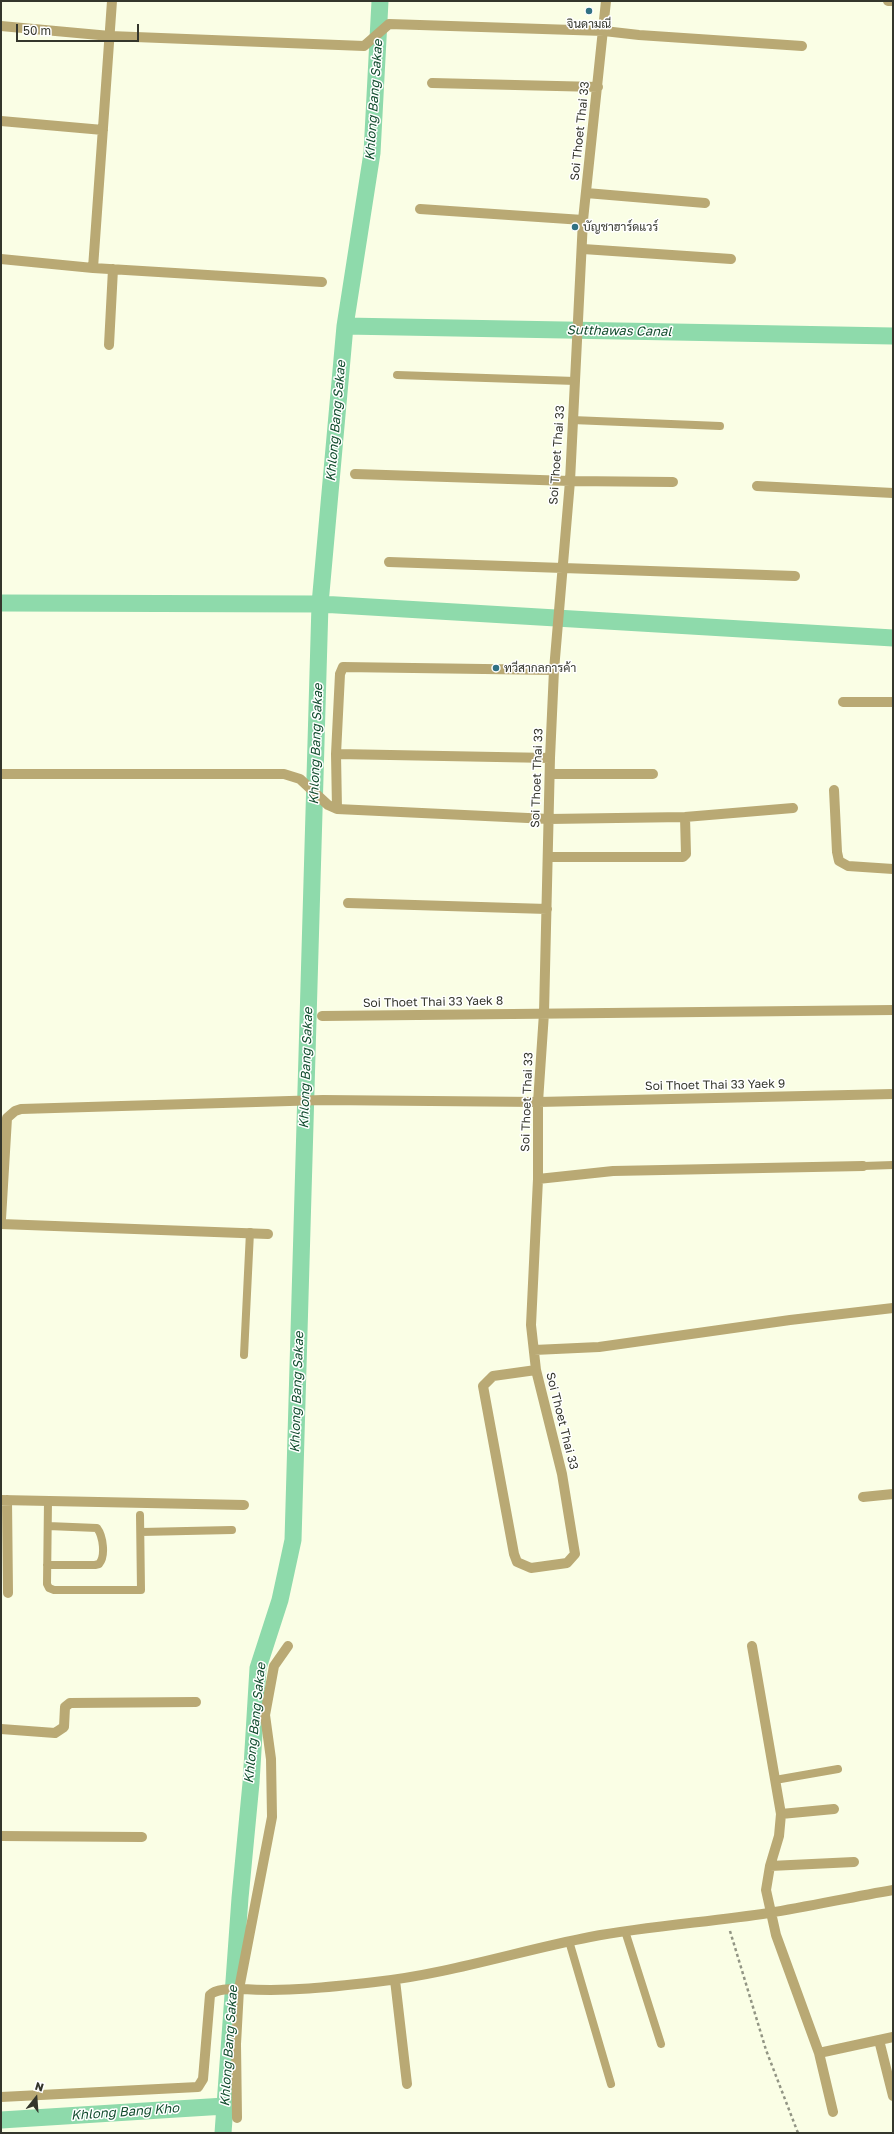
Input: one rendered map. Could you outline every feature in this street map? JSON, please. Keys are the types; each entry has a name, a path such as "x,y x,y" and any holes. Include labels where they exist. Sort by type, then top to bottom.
{"street":[{"path":"93,268 112,1"},
{"name":"Soi Thoet Thai 33","path":"536,1370 493,1376 483,1386 514,1554 517,1562 532,1568 567,1563 575,1554 562,1474 536,1370 531,1325 538,1179 538,1102 544,1013 550,758 554,670 561,569 570,481 572,420 583,249 583,220 606,1"},
{"path":"888,1 893,1"},
{"path":"1,26 110,36 364,46 371,42 389,24 604,31 639,35 802,46"},
{"path":"432,83 598,87"},
{"path":"1,120 103,130"},
{"path":"586,193 705,203"},
{"path":"420,209 583,220"},
{"path":"583,249 731,259"},
{"path":"1,259 93,268 322,282"},
{"path":"109,345 112,269"},
{"path":"355,474 570,481 673,482"},
{"path":"757,486 893,493"},
{"path":"389,562 795,576"},
{"path":"333,807 337,754 340,674 343,667 554,670"},
{"path":"843,702 893,702"},
{"path":"337,754 550,758"},
{"path":"1,774 284,774 300,779 333,807 549,818 685,817 793,808"},
{"path":"550,774 653,774"},
{"path":"834,790 837,852 839,861 848,866 893,869"},
{"path":"548,857 683,857 686,854 687,848 685,817"},
{"path":"348,904 547,909"},
{"name":"Soi Thoet Thai 33 Yaek 8","path":"322,1016 893,1010"},
{"name":"Soi Thoet Thai 33 Yaek 9","path":"4,1118 15,1110 21,1109 323,1100 538,1102 893,1094"},
{"path":"1,1219 4,1118"},
{"path":"538,1179 613,1171 863,1166"},
{"path":"1,1224 250,1232 268,1234"},
{"path":"534,1350 598,1347 790,1320 893,1308"},
{"path":"863,1497 893,1494"},
{"path":"8,1593 4,1500 244,1505"},
{"path":"237,2118 237,1990 272,1817 271,1759 265,1715 274,1666 288,1646"},
{"path":"752,1646 782,1814 779,1836 770,1866 766,1890 776,1935 819,2053 833,2112"},
{"path":"1,1728 55,1733 64,1726 65,1707 70,1703 196,1702"},
{"path":"782,1814 834,1808"},
{"path":"1,1836 142,1837"},
{"path":"770,1866 854,1862"},
{"path":"1,2097 198,2087 203,2079 210,1995 214,1991 303,1990 395,1980 451,1971 569,1941 625,1931 727,1919 893,1890"},
{"path":"395,1980 407,2084"},
{"path":"819,2053 893,2037"},
{"path":"879,2040 893,2096"}],"lane":[{"path":"397,375 575,381"},
{"path":"572,420 720,426"},
{"path":"863,1166 893,1165"},
{"path":"244,1355 250,1232"},
{"path":"48,1501 47,1584 49,1588 54,1590 139,1592 142,1588 140,1515"},
{"path":"47,1565 95,1565 99,1564 102,1559 101,1535 97,1528 48,1526"},
{"path":"141,1532 232,1530"},
{"path":"775,1780 838,1770"},
{"path":"625,1931 661,2044"},
{"path":"569,1941 611,2084"}],"path":[{"path":"727,1919 766,2050 798,2133"}],"waterway":[{"name":"Khlong Bang Sakae","path":"223,2133 240,1898 251,1783 258,1668 280,1600 293,1540 320,604 345,326 372,153 380,1"},
{"name":"Sutthawas Canal","path":"345,326 893,336"},
{"path":"1,603 320,604 893,638"},
{"name":"Khlong Bang Kho","path":"1,2120 225,2106"}],"place":[{"name":"จินดามณี","path":"589,11"},
{"name":"บัญชาฮาร์ดแวร์","path":"575,227"},
{"name":"ทวีสากลการค้า","path":"496,668"}]}
